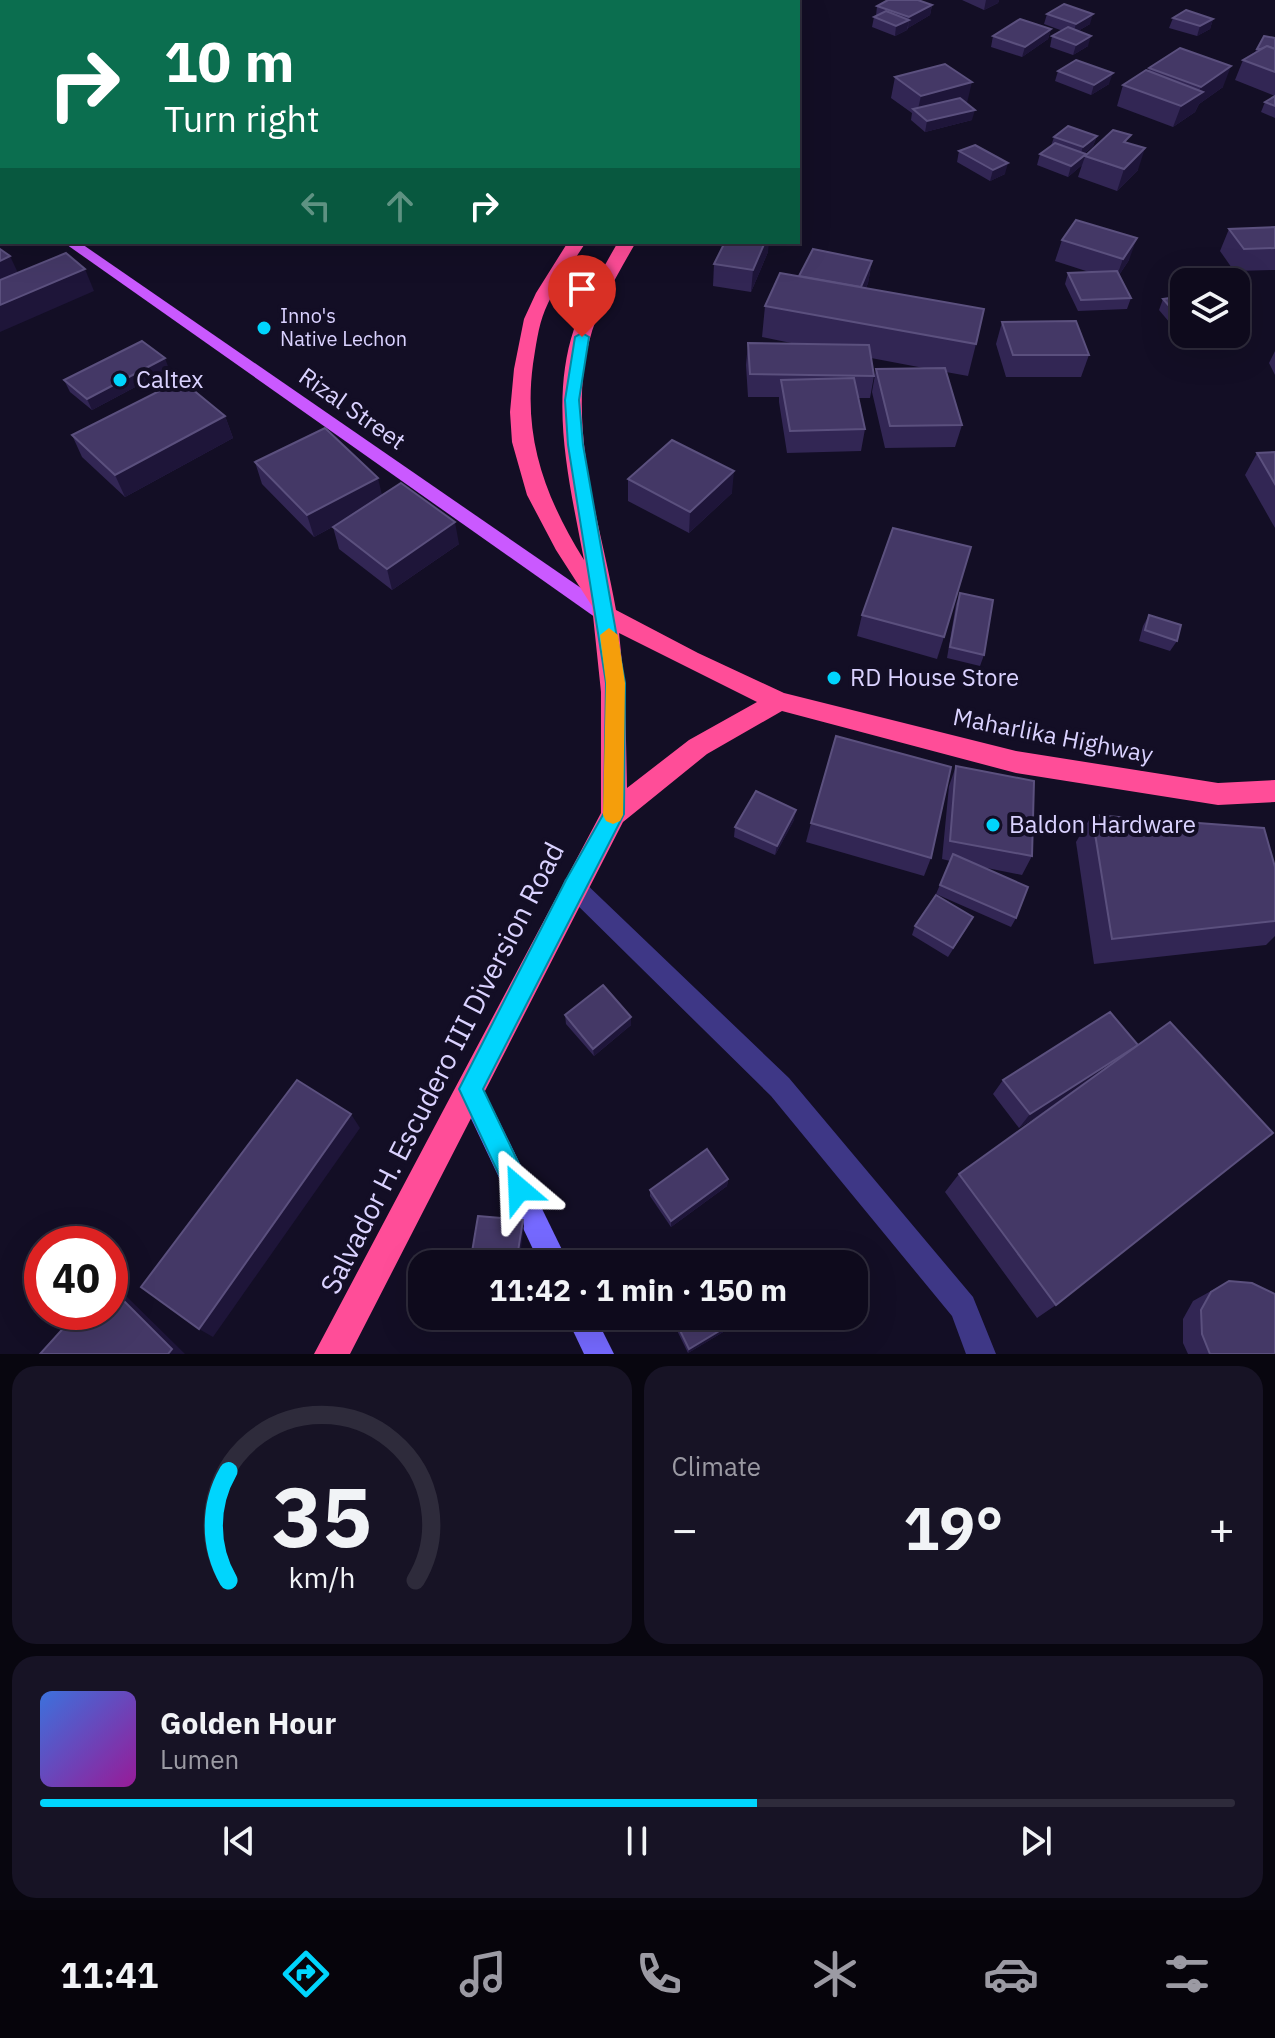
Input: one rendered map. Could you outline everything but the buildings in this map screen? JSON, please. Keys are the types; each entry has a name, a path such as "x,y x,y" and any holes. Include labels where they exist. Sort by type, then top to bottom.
{"highway":[{"path":"576,244 536,311 525,356 519,404 521,450 530,481 543,508 606,615"},
{"name":"Salvador H. Escudero III Diversion Road","path":"614,814 615,683 575,445 572,400 576,358 587,316 626,244"},
{"name":"Maharlika Highway","path":"606,615 690,660 779,701 1016,762 1218,794 1275,791"},
{"name":"Salvador H. Escudero III Diversion Road","path":"331,1354 573,886 614,814 698,747 779,701"}],"main road":[{"name":"Rizal Street","path":"73,244 606,615"}],"street":[{"path":"470,1089 548,1250"},
{"path":"587,1330 599,1354"}],"lane":[{"path":"573,886 780,1087 963,1307 981,1354"}],"slow traffic":[{"path":"609,635 615,683 613,815"}],"place":[{"name":"Inno's Native Lechon","path":"264,328"},
{"name":"Caltex","path":"120,380"},
{"name":"RD House Store","path":"834,678"},
{"name":"Baldon Hardware","path":"993,825"}],"route":[{"path":"519,1189 470,1089 573,886 614,814 615,683 575,445 572,400 576,358 582,337"}]}
